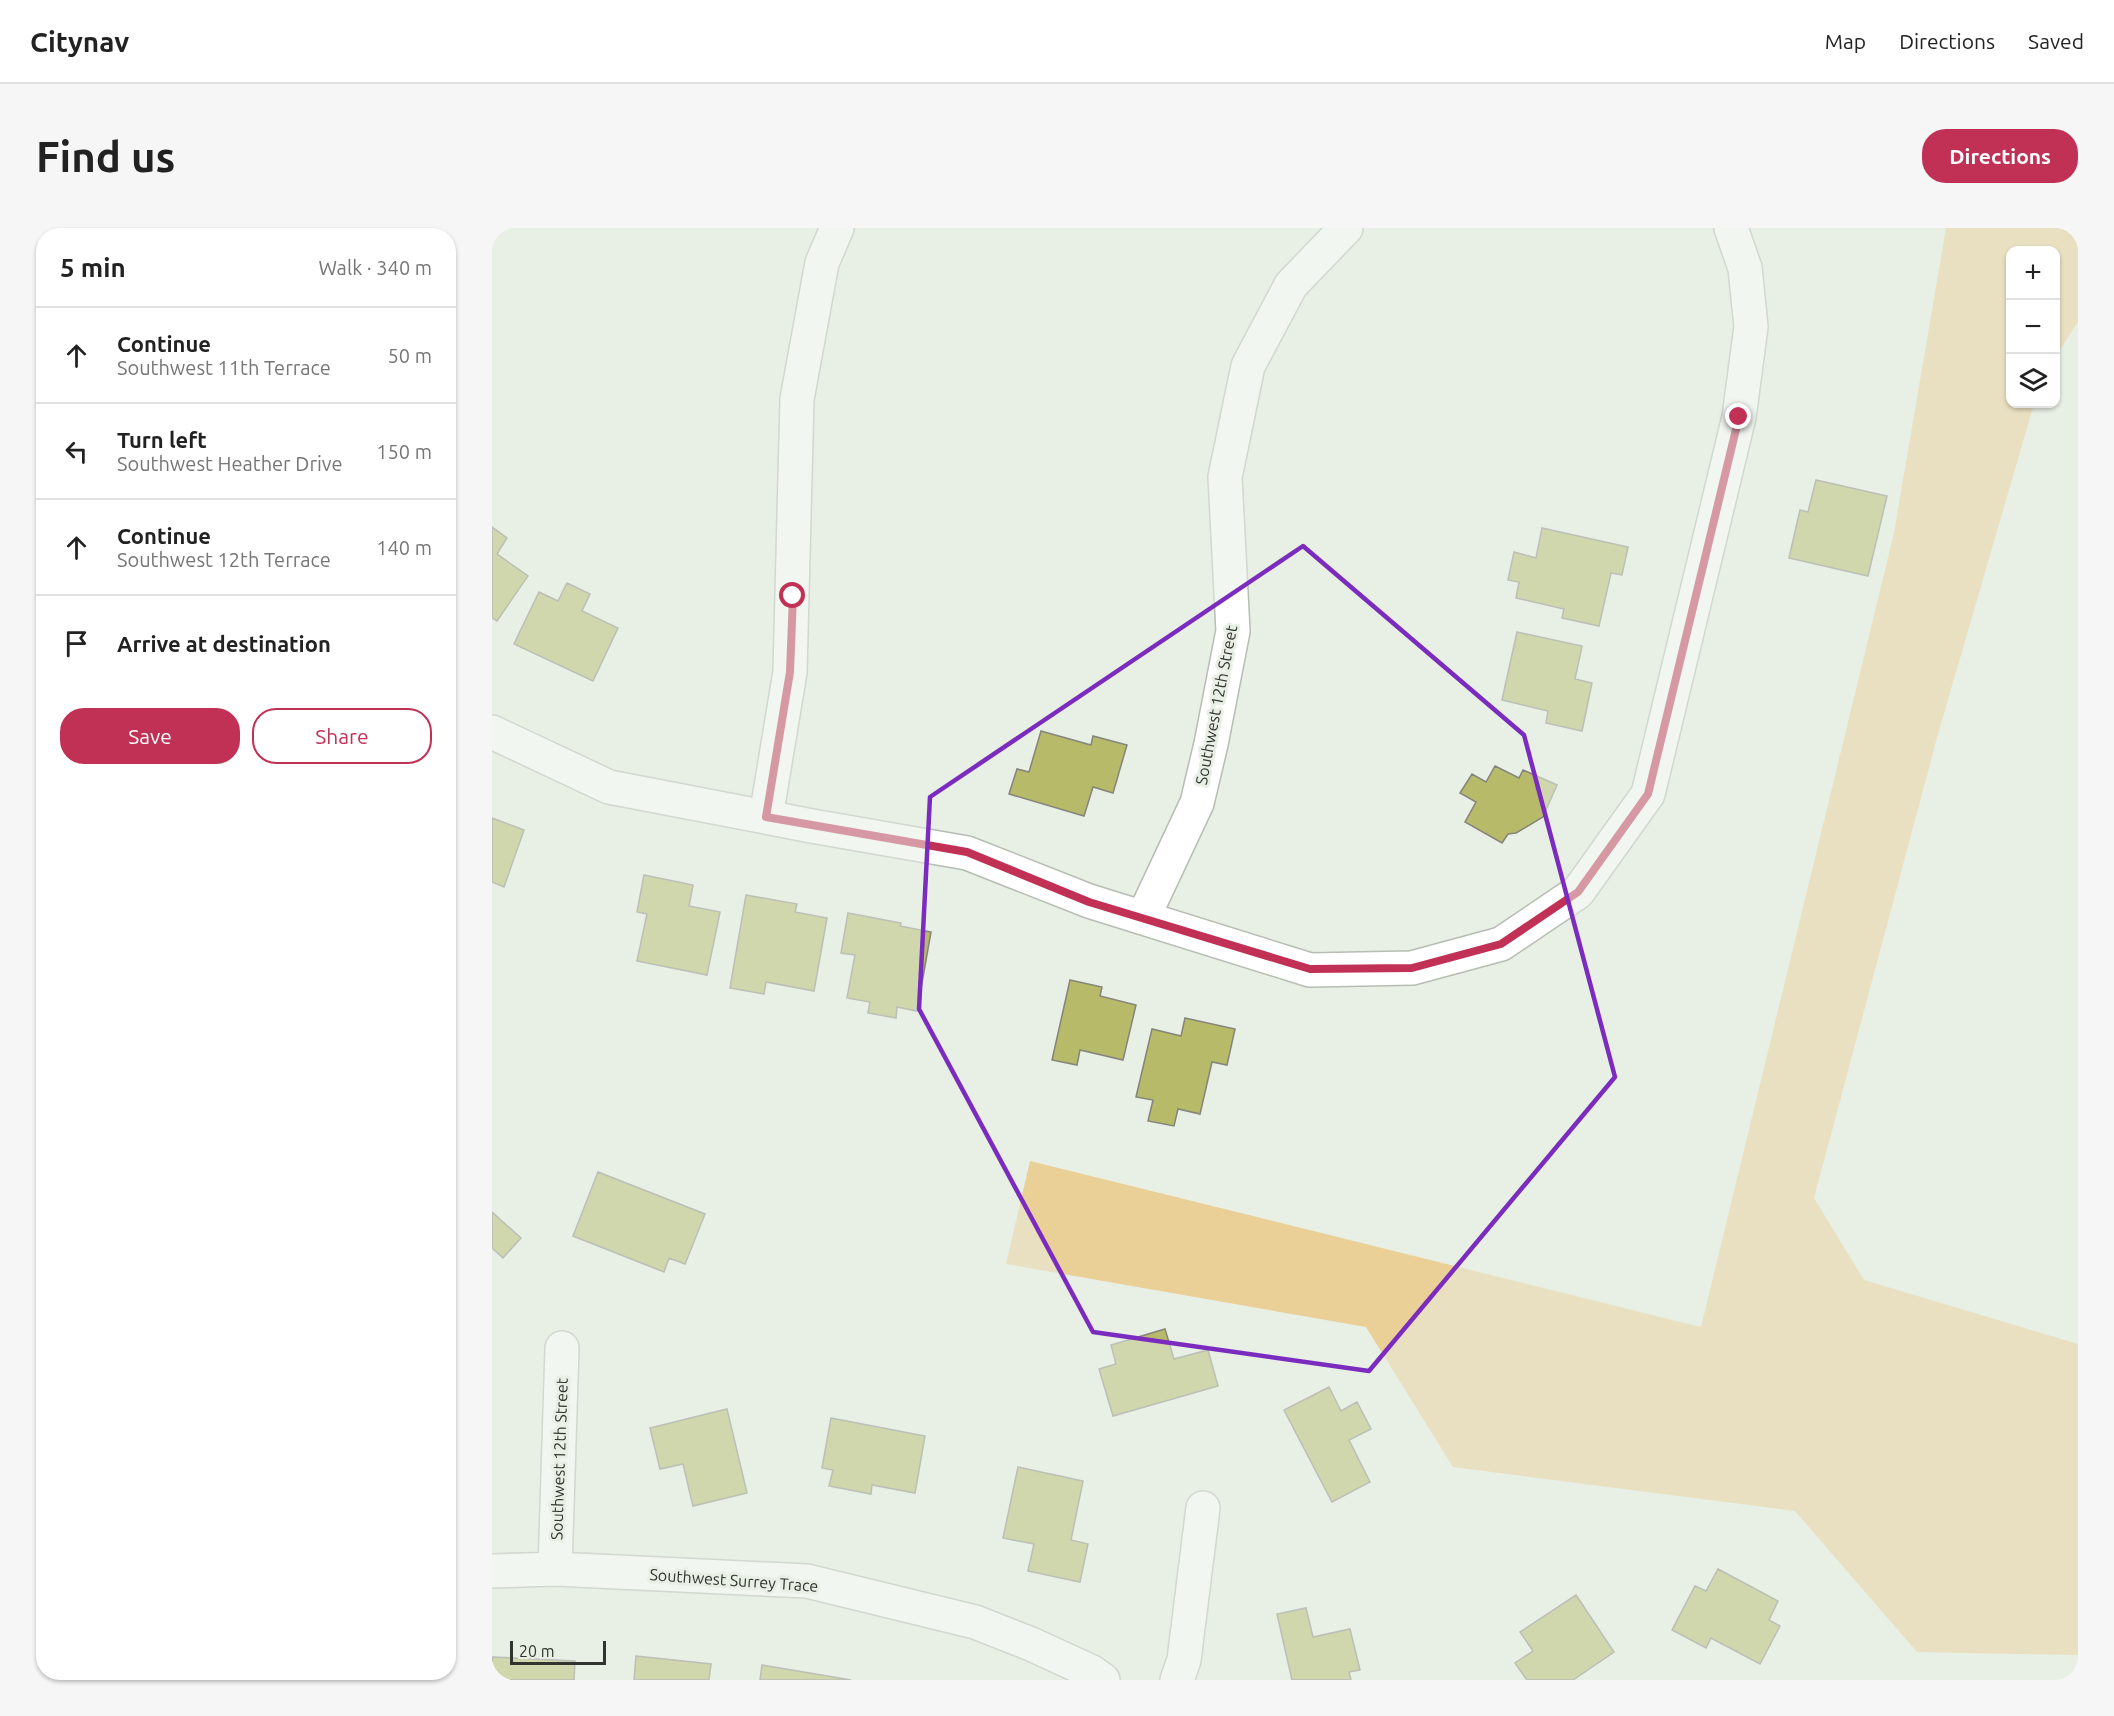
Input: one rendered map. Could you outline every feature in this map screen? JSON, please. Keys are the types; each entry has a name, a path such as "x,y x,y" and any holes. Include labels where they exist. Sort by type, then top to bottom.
{"street":[{"path":"766,817 790,672 797,399 822,263 837,228"},
{"name":"Southwest 12th Street","path":"1143,918 1197,803 1218,710 1233,631 1225,477 1248,366 1291,285 1346,228"},
{"path":"492,732 609,787 967,852 1089,902 1310,969 1412,968 1501,944 1578,892 1648,794 1739,417 1751,327 1745,268 1731,228"},
{"name":"Southwest 12th Street","path":"555,1569 562,1348"},
{"path":"1178,1680 1184,1660 1203,1508"},
{"name":"Southwest Surrey Trace","path":"492,1571 555,1569 807,1581 975,1622 1031,1644 1092,1672 1103,1680"}],"highlighted area":[{"path":"1303,546 1524,735 1615,1077 1369,1371 1093,1332 919,1009 930,797"}],"shaded area":[{"path":"1946,228 2078,228 2078,322 2060,350 2060,246 2006,246 2006,408 2033,408 1938,734 1814,1198 1864,1280 2078,1344 2078,1655 1917,1652 1795,1511 1453,1467 1366,1327 1006,1264 1030,1161 1701,1327 1894,533"}],"building":[{"path":"1816,480 1887,496 1868,576 1789,558 1800,510 1808,512"},
{"path":"492,527 507,538 497,554 528,576 497,621 492,618"},
{"path":"1542,528 1628,547 1622,575 1611,573 1599,626 1562,618 1564,609 1516,598 1519,582 1508,580 1514,552 1536,558"},
{"path":"567,583 590,594 582,611 618,628 593,681 514,644 539,592 558,601"},
{"path":"1517,632 1582,646 1575,679 1592,683 1582,731 1546,723 1548,711 1502,700"},
{"path":"1041,731 1091,745 1093,736 1127,745 1113,793 1093,787 1084,816 1009,794 1017,769 1029,772"},
{"path":"1495,766 1519,778 1523,770 1557,785 1543,817 1516,833 1508,834 1502,843 1465,822 1476,802 1460,793 1472,774 1486,782"},
{"path":"492,818 524,830 504,887 492,882"},
{"path":"644,875 693,885 689,906 720,912 707,975 637,961 647,914 637,912"},
{"path":"746,895 797,904 795,912 827,918 814,991 766,982 764,994 730,988"},
{"path":"848,913 901,923 900,926 931,932 917,1011 897,1007 896,1018 868,1013 870,1002 847,998 855,955 841,953"},
{"path":"1070,980 1102,987 1100,996 1136,1005 1123,1060 1080,1050 1077,1065 1052,1060"},
{"path":"1185,1018 1235,1029 1227,1065 1212,1062 1200,1114 1178,1109 1174,1126 1148,1121 1153,1100 1136,1097 1152,1029 1181,1036"},
{"path":"598,1172 705,1214 685,1264 669,1258 664,1272 573,1236"},
{"path":"492,1212 521,1238 503,1258 492,1248"},
{"path":"1165,1329 1174,1359 1208,1350 1218,1386 1113,1416 1099,1369 1116,1364 1111,1345"},
{"path":"1329,1387 1341,1411 1357,1402 1371,1429 1349,1440 1370,1482 1332,1502 1284,1410"},
{"path":"727,1409 747,1493 693,1506 683,1464 660,1469 650,1428"},
{"path":"831,1418 925,1436 915,1493 872,1485 871,1494 829,1486 833,1470 822,1468"},
{"path":"1018,1467 1083,1481 1071,1540 1088,1544 1080,1582 1028,1571 1034,1544 1003,1538"},
{"path":"1718,1569 1778,1601 1769,1620 1780,1626 1760,1664 1711,1638 1706,1648 1672,1630 1695,1586 1706,1591"},
{"path":"1576,1595 1614,1652 1573,1680 1527,1680 1515,1663 1533,1651 1520,1632"},
{"path":"1306,1608 1313,1637 1350,1629 1360,1670 1349,1672 1351,1680 1292,1680 1277,1614"},
{"path":"636,1656 711,1664 709,1680 634,1680"},
{"path":"492,1657 575,1661 574,1680 492,1680"},
{"path":"762,1665 851,1680 760,1680"}],"route":[{"path":"793,596 790,672 766,817 967,852 1089,902 1310,969 1412,968 1501,944 1578,892 1648,794 1739,417"}]}
